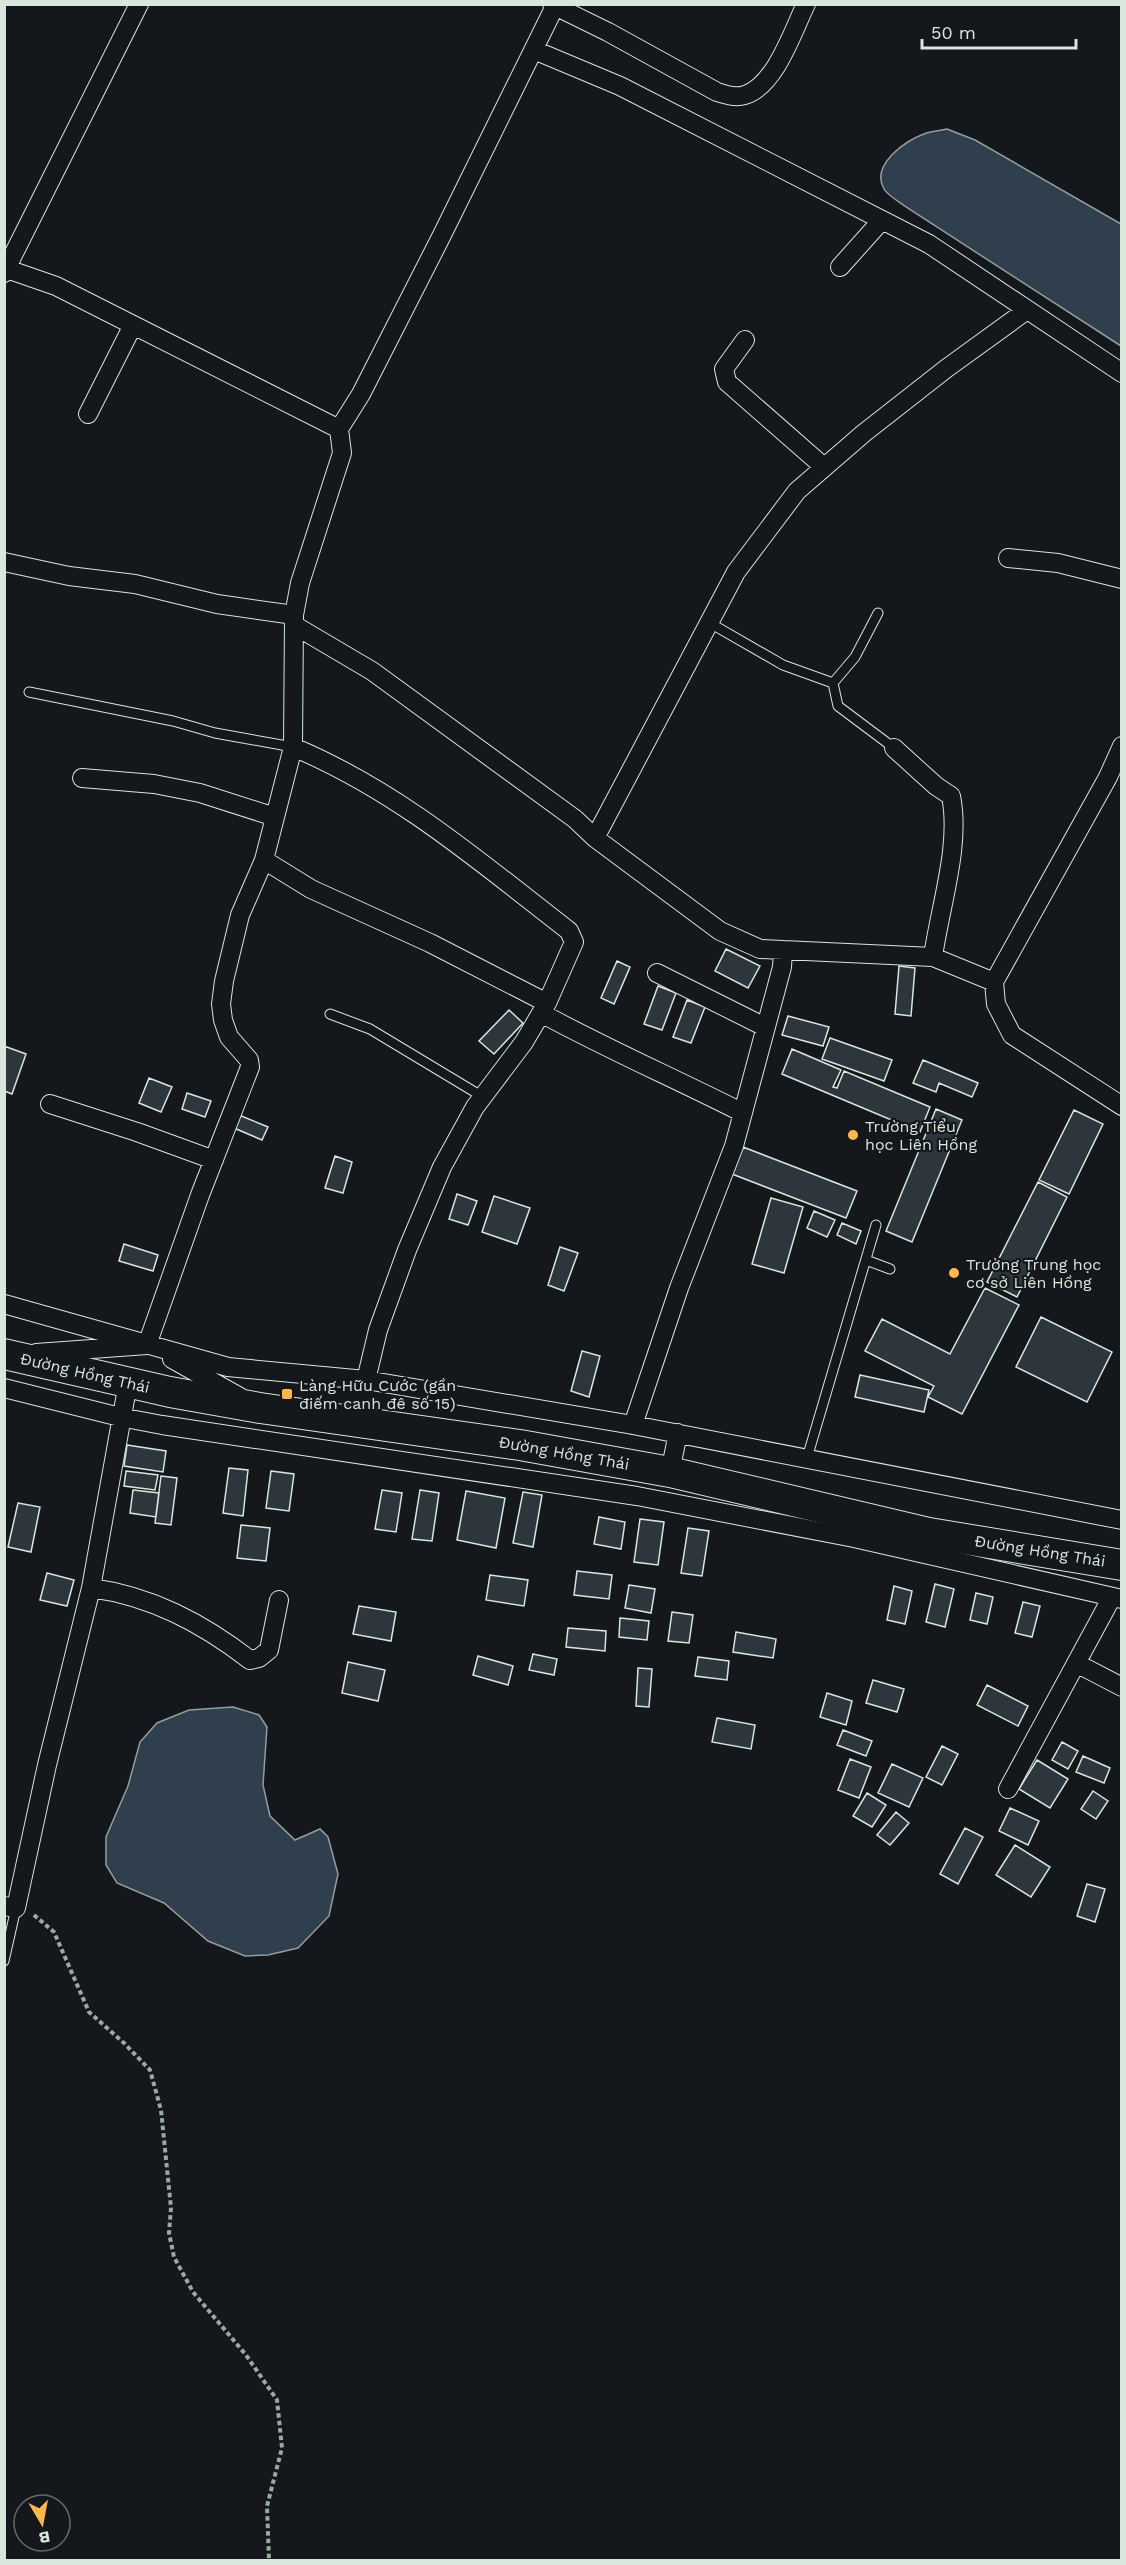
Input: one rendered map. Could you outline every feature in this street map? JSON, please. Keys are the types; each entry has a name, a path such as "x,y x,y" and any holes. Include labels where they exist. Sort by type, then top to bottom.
{"main road":[{"name":"Đường Hồng Thái","path":"6,1354 128,1383 260,1408 520,1445 670,1472 929,1533 1122,1565"}],"street":[{"path":"139,4 5,270 56,286 339,429"},
{"path":"147,1345 250,1067 249,1060 229,1037 223,1020 221,1004 224,981 240,915 264,860 293,747 294,620 300,583 342,453 339,429 361,394 534,50 554,5 717,92 744,96 768,80 806,4"},
{"path":"534,50 620,86 929,244 1122,374"},
{"path":"840,267 882,220"},
{"path":"595,838 736,572 797,491 864,433 947,368 1027,310"},
{"path":"88,414 133,325"},
{"path":"745,340 724,369 727,382 825,467"},
{"path":"1008,558 1058,563 1122,579"},
{"path":"4,562 69,576 135,584 294,620 372,671 565,812 595,838 720,931 760,949 878,952 933,957 994,982"},
{"path":"1122,746 1108,777 994,982 996,1004 1012,1035 1122,1106"},
{"path":"293,747 330,762 428,822 569,931 573,942 544,1008 524,1042 483,1097 442,1167 407,1250 378,1330 366,1380"},
{"path":"894,748 936,786 951,796 955,816 953,842 933,957"},
{"path":"82,778 154,784 200,793 275,817"},
{"path":"264,860 311,889 430,943 544,1008 611,1051 742,1113"},
{"path":"633,1425 679,1288 734,1146 782,967 783,951"},
{"path":"657,973 765,1027"},
{"path":"50,1104 214,1160"},
{"path":"4,1304 228,1367 366,1380 678,1432 1122,1520"},
{"path":"6,1354 147,1345 260,1408"},
{"path":"10,1907 91,1588 120,1417 128,1383"},
{"path":"4,1388 120,1417 638,1496 854,1538 1117,1598 1076,1663 1008,1789"},
{"path":"670,1472 678,1432"},
{"path":"91,1588 134,1596 194,1620 250,1660 259,1658 269,1650 279,1600"},
{"path":"1076,1663 1122,1687"}],"lane":[{"path":"832,683 855,657 878,614"},
{"path":"710,623 783,665 832,683"},
{"path":"832,683 838,706 894,748"},
{"path":"29,692 173,721 215,733 293,747"},
{"path":"330,1014 370,1029 483,1097"},
{"path":"807,1458 876,1225"},
{"path":"866,1260 890,1269"},
{"path":"4,1961 10,1907"}],"path":[{"path":"10,1907 34,1915 54,1932 89,2013 124,2043 150,2070 161,2109 171,2208 169,2233 174,2257 193,2292 246,2355 277,2400 282,2448 267,2506 269,2560"}],"water":[{"path":"947,129 975,140 1121,224 1121,346 886,192 881,180 882,171 892,155 917,137"},
{"path":"233,1707 259,1715 267,1727 263,1785 270,1816 295,1840 320,1829 328,1837 338,1874 329,1916 298,1948 268,1955 245,1956 208,1941 164,1903 117,1883 106,1865 106,1837 128,1786 140,1742 157,1723 189,1710"}],"building":[{"path":"726,949 760,966 748,988 715,971"},
{"path":"617,961 630,967 614,1004 601,998"},
{"path":"899,966 915,968 911,1016 895,1014"},
{"path":"658,986 676,993 662,1030 644,1024"},
{"path":"687,1000 705,1007 691,1043 673,1037"},
{"path":"509,1010 523,1023 494,1054 479,1041"},
{"path":"788,1016 829,1027 823,1046 782,1035"},
{"path":"830,1038 892,1060 884,1081 822,1059"},
{"path":"4,1046 26,1054 12,1094 4,1091"},
{"path":"792,1049 841,1070 833,1087 837,1088 844,1071 930,1107 920,1132 782,1074"},
{"path":"923,1060 978,1083 972,1097 939,1083 936,1092 913,1083"},
{"path":"149,1078 172,1087 161,1112 139,1103"},
{"path":"187,1093 211,1101 205,1117 182,1109"},
{"path":"936,1109 962,1120 912,1242 886,1231"},
{"path":"1074,1110 1103,1124 1069,1194 1039,1180"},
{"path":"239,1115 268,1127 262,1140 234,1128"},
{"path":"743,1147 857,1191 846,1218 732,1174"},
{"path":"335,1156 352,1162 343,1193 325,1188"},
{"path":"1038,1182 1067,1197 1017,1297 987,1282"},
{"path":"457,1194 477,1201 468,1225 449,1219"},
{"path":"494,1196 530,1208 517,1244 482,1232"},
{"path":"771,1198 803,1207 784,1273 752,1264"},
{"path":"814,1211 835,1220 827,1237 807,1228"},
{"path":"842,1223 861,1231 856,1244 837,1235"},
{"path":"124,1244 158,1255 153,1271 119,1261"},
{"path":"560,1247 578,1253 564,1291 548,1285"},
{"path":"985,1288 1019,1305 962,1414 928,1397 934,1386 865,1351 882,1319 950,1354"},
{"path":"1041,1317 1112,1352 1087,1402 1016,1367"},
{"path":"582,1351 600,1356 589,1397 571,1391"},
{"path":"860,1375 929,1390 924,1412 855,1397"},
{"path":"127,1445 166,1451 163,1472 124,1466"},
{"path":"229,1468 248,1470 243,1516 223,1513"},
{"path":"126,1471 158,1475 155,1490 124,1486"},
{"path":"271,1471 294,1474 289,1511 266,1508"},
{"path":"161,1476 177,1478 171,1525 155,1523"},
{"path":"133,1490 159,1493 156,1517 130,1513"},
{"path":"382,1490 402,1493 396,1532 375,1529"},
{"path":"420,1490 439,1493 432,1541 412,1539"},
{"path":"466,1491 505,1498 496,1548 457,1540"},
{"path":"523,1492 542,1495 533,1547 513,1543"},
{"path":"18,1503 40,1507 31,1552 8,1547"},
{"path":"599,1517 625,1522 621,1549 594,1544"},
{"path":"640,1519 664,1522 658,1565 634,1562"},
{"path":"241,1525 270,1528 266,1561 237,1558"},
{"path":"688,1528 709,1531 702,1576 681,1573"},
{"path":"577,1571 612,1575 609,1599 574,1595"},
{"path":"47,1573 74,1580 67,1606 40,1600"},
{"path":"490,1575 528,1580 524,1606 486,1600"},
{"path":"935,1584 954,1589 945,1627 926,1622"},
{"path":"629,1585 655,1589 651,1613 625,1608"},
{"path":"894,1586 912,1591 905,1624 887,1620"},
{"path":"976,1593 993,1597 987,1624 970,1620"},
{"path":"1023,1602 1040,1606 1032,1637 1015,1633"},
{"path":"359,1606 396,1612 391,1641 353,1634"},
{"path":"672,1612 693,1615 689,1643 668,1641"},
{"path":"620,1618 649,1621 647,1640 619,1637"},
{"path":"568,1628 606,1631 605,1651 566,1647"},
{"path":"736,1632 776,1639 773,1658 733,1652"},
{"path":"533,1654 557,1659 554,1675 529,1670"},
{"path":"478,1656 513,1666 508,1685 473,1675"},
{"path":"698,1657 729,1661 727,1680 695,1676"},
{"path":"348,1662 385,1670 378,1701 342,1693"},
{"path":"638,1668 652,1669 649,1707 636,1706"},
{"path":"873,1680 904,1689 897,1712 866,1703"},
{"path":"987,1685 1028,1706 1018,1726 977,1705"},
{"path":"827,1693 852,1701 846,1725 820,1717"},
{"path":"717,1718 755,1725 751,1749 712,1742"},
{"path":"843,1730 872,1741 866,1756 837,1745"},
{"path":"1062,1742 1078,1751 1068,1769 1052,1760"},
{"path":"942,1746 958,1754 942,1785 926,1777"},
{"path":"1083,1756 1110,1768 1104,1783 1076,1772"},
{"path":"850,1759 871,1767 859,1798 838,1790"},
{"path":"1037,1760 1068,1779 1050,1808 1019,1789"},
{"path":"892,1764 923,1778 909,1807 878,1793"},
{"path":"1093,1791 1108,1801 1096,1819 1081,1809"},
{"path":"867,1793 886,1805 872,1827 853,1816"},
{"path":"1010,1808 1039,1821 1028,1845 999,1831"},
{"path":"896,1812 909,1823 890,1845 877,1835"},
{"path":"965,1828 983,1837 958,1884 940,1874"},
{"path":"1015,1845 1050,1867 1031,1897 996,1875"},
{"path":"1087,1884 1105,1889 1095,1922 1077,1916"}],"place":[{"name":"Trường Tiểu học Liên Hồng","path":"853,1135"},
{"name":"Trường Trung học cơ sở Liên Hồng","path":"954,1273"},
{"name":"Làng Hữu Cước (gần điếm canh đê số 15)","path":"287,1394"}]}
